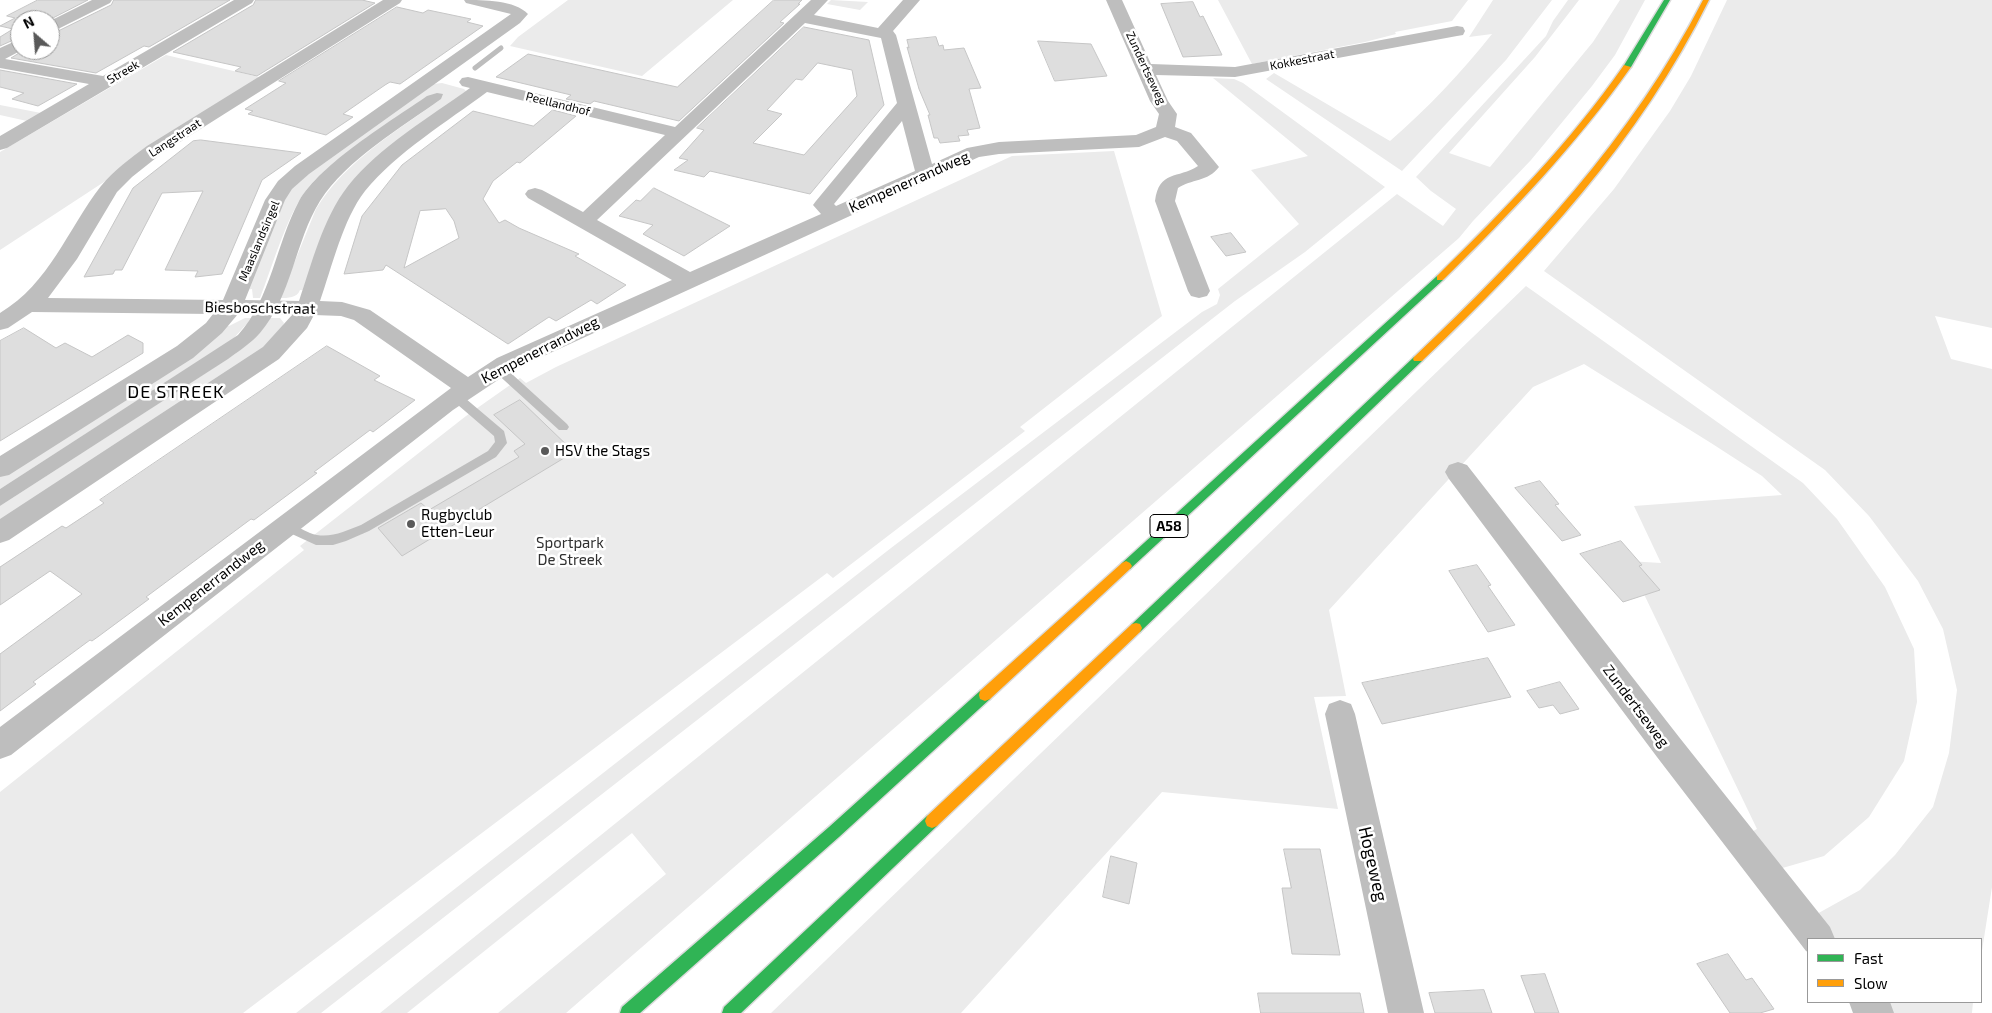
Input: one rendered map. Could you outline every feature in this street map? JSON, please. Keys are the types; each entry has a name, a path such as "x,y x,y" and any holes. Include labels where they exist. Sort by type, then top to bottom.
{"highway":[{"name":"A58","path":"628,1013 834,832 1431,287 1501,218 1560,155 1620,77 1654,25 1667,0"},
{"path":"730,1013 1461,320 1520,259 1600,167 1659,86 1690,34 1706,0"}],"street":[{"path":"60,23 104,0"},
{"name":"Streek","path":"0,144 246,0"},
{"name":"Langstraat","path":"0,323 28,305 61,268 105,195 129,170 170,140 394,0"},
{"name":"Maaslandsingel","path":"0,468 185,352 239,308 275,200 284,185 302,170 517,18 520,12 514,8 472,0"},
{"path":"585,221 820,0"},
{"path":"882,33 912,0"},
{"name":"Zundertseweg","path":"1114,0 1159,101 1168,114 1165,130"},
{"path":"802,17 882,33 888,36 925,174"},
{"name":"Kokkestraat","path":"1145,69 1235,72 1457,31"},
{"path":"0,62 106,82"},
{"name":"Peellandhof","path":"437,74 678,133"},
{"path":"0,533 271,354 299,323 296,308 337,223 356,189 388,157 484,86"},
{"path":"834,215 823,205 907,103"},
{"path":"1165,130 1184,137 1208,167 1202,173 1177,180 1170,185 1164,195 1199,291"},
{"name":"Kempenerrandweg","path":"0,745 461,392 498,368 534,349 961,158 987,149 1138,141 1165,130"},
{"path":"535,194 690,280"},
{"name":"Biesboschstraat","path":"28,305 342,309 362,315 461,392"},
{"name":"Zundertseweg","path":"1458,472 1668,747 1817,938"},
{"name":"Hogeweg","path":"1340,714 1406,1013"},
{"path":"1868,1003 1876,1013"}],"lane":[{"path":"498,368 563,427"},
{"path":"285,526 308,540 320,542 349,536 492,454 501,443 500,434 461,392"}],"green space":[{"path":"568,0 733,0 642,76 510,46 518,37"},
{"path":"831,0 868,2 860,10 827,4"},
{"path":"1218,0 1468,0 1452,21 1395,32 1396,34 1365,42 1252,64"},
{"path":"1493,0 1552,0 1506,60 1402,171 1266,79 1274,73 1390,141 1444,90 1492,34 1469,37"},
{"path":"1568,0 1579,0 1535,57 1449,153 1490,167 1593,42 1620,0 1645,0 1615,55 1592,86 1531,160 1459,238 566,1013 498,1013 666,874 632,833 407,1013 380,1013 1397,194 1443,226 1456,209 1431,191 1416,177 1546,36 1553,21"},
{"path":"1727,0 1992,0 1992,328 1935,316 1951,359 1992,369 1992,887 1982,951 1982,938 1833,938 1815,915 1860,890 1895,855 1933,807 1949,753 1957,690 1943,629 1918,581 1869,516 1825,470 1544,271 1614,189 1670,111 1691,76"},
{"path":"166,55 263,78 0,250 0,152"},
{"path":"1213,78 1234,79 1243,83 1385,187 1305,252 1235,301 321,1013 296,1013 891,548 1202,312 1217,304 1220,295 1218,289 1299,224 1251,170 1308,156"},
{"path":"442,83 466,91 381,159 308,290 300,290 297,295 292,297 280,298 316,209 328,192 357,162 390,135 441,99 348,153 316,179 304,193 291,216 260,298 253,298 252,289 245,290 287,188 433,84"},
{"path":"0,105 41,113 27,121 0,115"},
{"name":"Sportpark De Streek","path":"1114,151 1162,316 1020,427 1025,431 833,578 827,573 243,1013 0,1013 0,792 304,550 300,546 466,416 520,378 526,383 556,367 1012,156"},
{"path":"1526,286 1803,483 1837,519 1885,587 1914,649 1917,702 1904,761 1869,817 1824,856 1779,869 1751,832 1757,829 1628,561 1661,563 1634,506 1782,495 1762,476 1584,364 1533,387 1329,610 1346,696 1314,697 1338,809 1162,792 961,1013 771,1013"},
{"path":"245,318 252,318 233,339 0,489 0,472 224,325 229,326"},
{"path":"270,318 280,318 284,323 275,345 0,528 0,506 235,354 259,334"},
{"path":"1884,1003 1973,1003 1972,1013 1892,1013"}],"shaded area":[{"path":"437,93 443,94 441,99 376,145 345,171 331,186 320,201 312,217 279,302 271,318 256,337 228,359 0,506 0,489 238,335 258,305 291,218 299,201 309,187 339,158 376,130 427,96"}],"building":[{"path":"38,0 88,0 60,14 60,10 19,10"},
{"path":"114,0 230,0 149,47 144,46 96,73 22,60 60,60 60,30 111,5"},
{"path":"256,0 362,0 375,3 257,76 235,71 241,67 173,52 253,5"},
{"path":"774,0 802,0 780,22 784,23 679,121 594,101 590,104 566,99 571,95 496,77 528,54 677,87"},
{"path":"1193,2 1200,17 1203,16 1222,55 1183,57 1161,4"},
{"path":"397,7 423,13 428,10 471,19 467,22 483,26 400,84 390,82 343,114 353,117 326,135 248,114 253,111 245,109 286,83 279,81"},
{"path":"10,21 10,28 0,26"},
{"path":"804,27 869,40 884,105 810,194 710,171 704,177 674,170 688,160 679,158 704,130 697,128","holes":["818,63 852,70 857,96 804,155 753,143 782,114 767,110 796,79 802,80"]},
{"path":"10,31 10,42 0,46 0,37"},
{"path":"936,37 939,46 943,45 944,50 964,48 981,88 969,89 980,128 967,130 969,135 958,136 960,141 940,143 938,138 934,138 928,115 930,115 919,89 907,47 909,48 907,40"},
{"path":"1038,41 1091,44 1107,76 1055,81"},
{"path":"0,70 77,84 38,106 12,99 24,93 0,87"},
{"path":"553,110 576,116 520,163 517,162 493,181 483,199 499,223 505,220 579,254 575,256 626,285 597,304 591,300 556,321 549,317 508,344 386,265 383,270 344,274 362,216 402,165 473,111 533,126","holes":["446,209 454,221 459,238 404,268 420,211"]},
{"path":"201,140 301,153 262,180 222,274 195,277 198,271 165,270 203,191 162,193 122,270 115,270 113,274 84,277 133,188 193,141"},
{"path":"654,188 730,226 684,256 643,234 653,225 619,216 636,200 640,201"},
{"path":"1231,233 1246,252 1226,256 1211,237"},
{"path":"24,328 56,348 65,343 92,357 128,335 143,343 143,353 0,441 0,341"},
{"path":"327,346 380,376 374,380 415,400 373,432 370,430 314,472 317,473 301,485 254,520 251,519 146,597 149,599 33,682 36,684 0,711 0,654 82,594 50,571 0,605 0,567 62,526 66,528 104,503 100,500"},
{"path":"520,400 574,452 402,556 378,528 421,503 429,510 519,457 514,451 525,444 494,415"},
{"path":"1540,481 1559,504 1555,505 1581,535 1562,541 1515,488"},
{"path":"1621,541 1660,590 1623,602 1580,554"},
{"path":"1477,565 1491,585 1488,586 1515,625 1488,632 1449,571"},
{"path":"1488,658 1511,697 1382,724 1362,683"},
{"path":"1560,682 1579,709 1560,714 1553,705 1539,708 1527,691"},
{"path":"1284,849 1320,849 1340,955 1292,954 1282,888 1291,888"},
{"path":"1111,856 1137,863 1129,904 1103,897"},
{"path":"1728,954 1746,980 1752,978 1774,1009 1760,1013 1730,1013 1697,964"},
{"path":"1545,974 1559,1013 1535,1013 1521,976"},
{"path":"1484,990 1492,1013 1435,1013 1429,993"},
{"path":"1258,993 1360,993 1364,1013 1261,1013"}],"waterway":[{"path":"475,68 501,48"}],"traffic: fast":[{"path":"1627,67 1667,0"},
{"path":"1126,566 1440,278"},
{"path":"1136,628 1418,359"},
{"path":"628,1013 834,832 985,695"},
{"path":"730,1013 932,821"}],"traffic: slow":[{"path":"1418,359 1483,296 1575,197 1630,126 1663,78 1706,0"},
{"path":"1440,278 1515,203 1563,151 1607,96 1627,67"},
{"path":"985,695 1126,566"},
{"path":"932,821 1136,628"}],"place":[{"name":"HSV the Stags","path":"545,451"},
{"name":"Rugbyclub Etten-Leur","path":"411,524"}],"district":[{"name":"DE STREEK","path":"176,392"}]}
